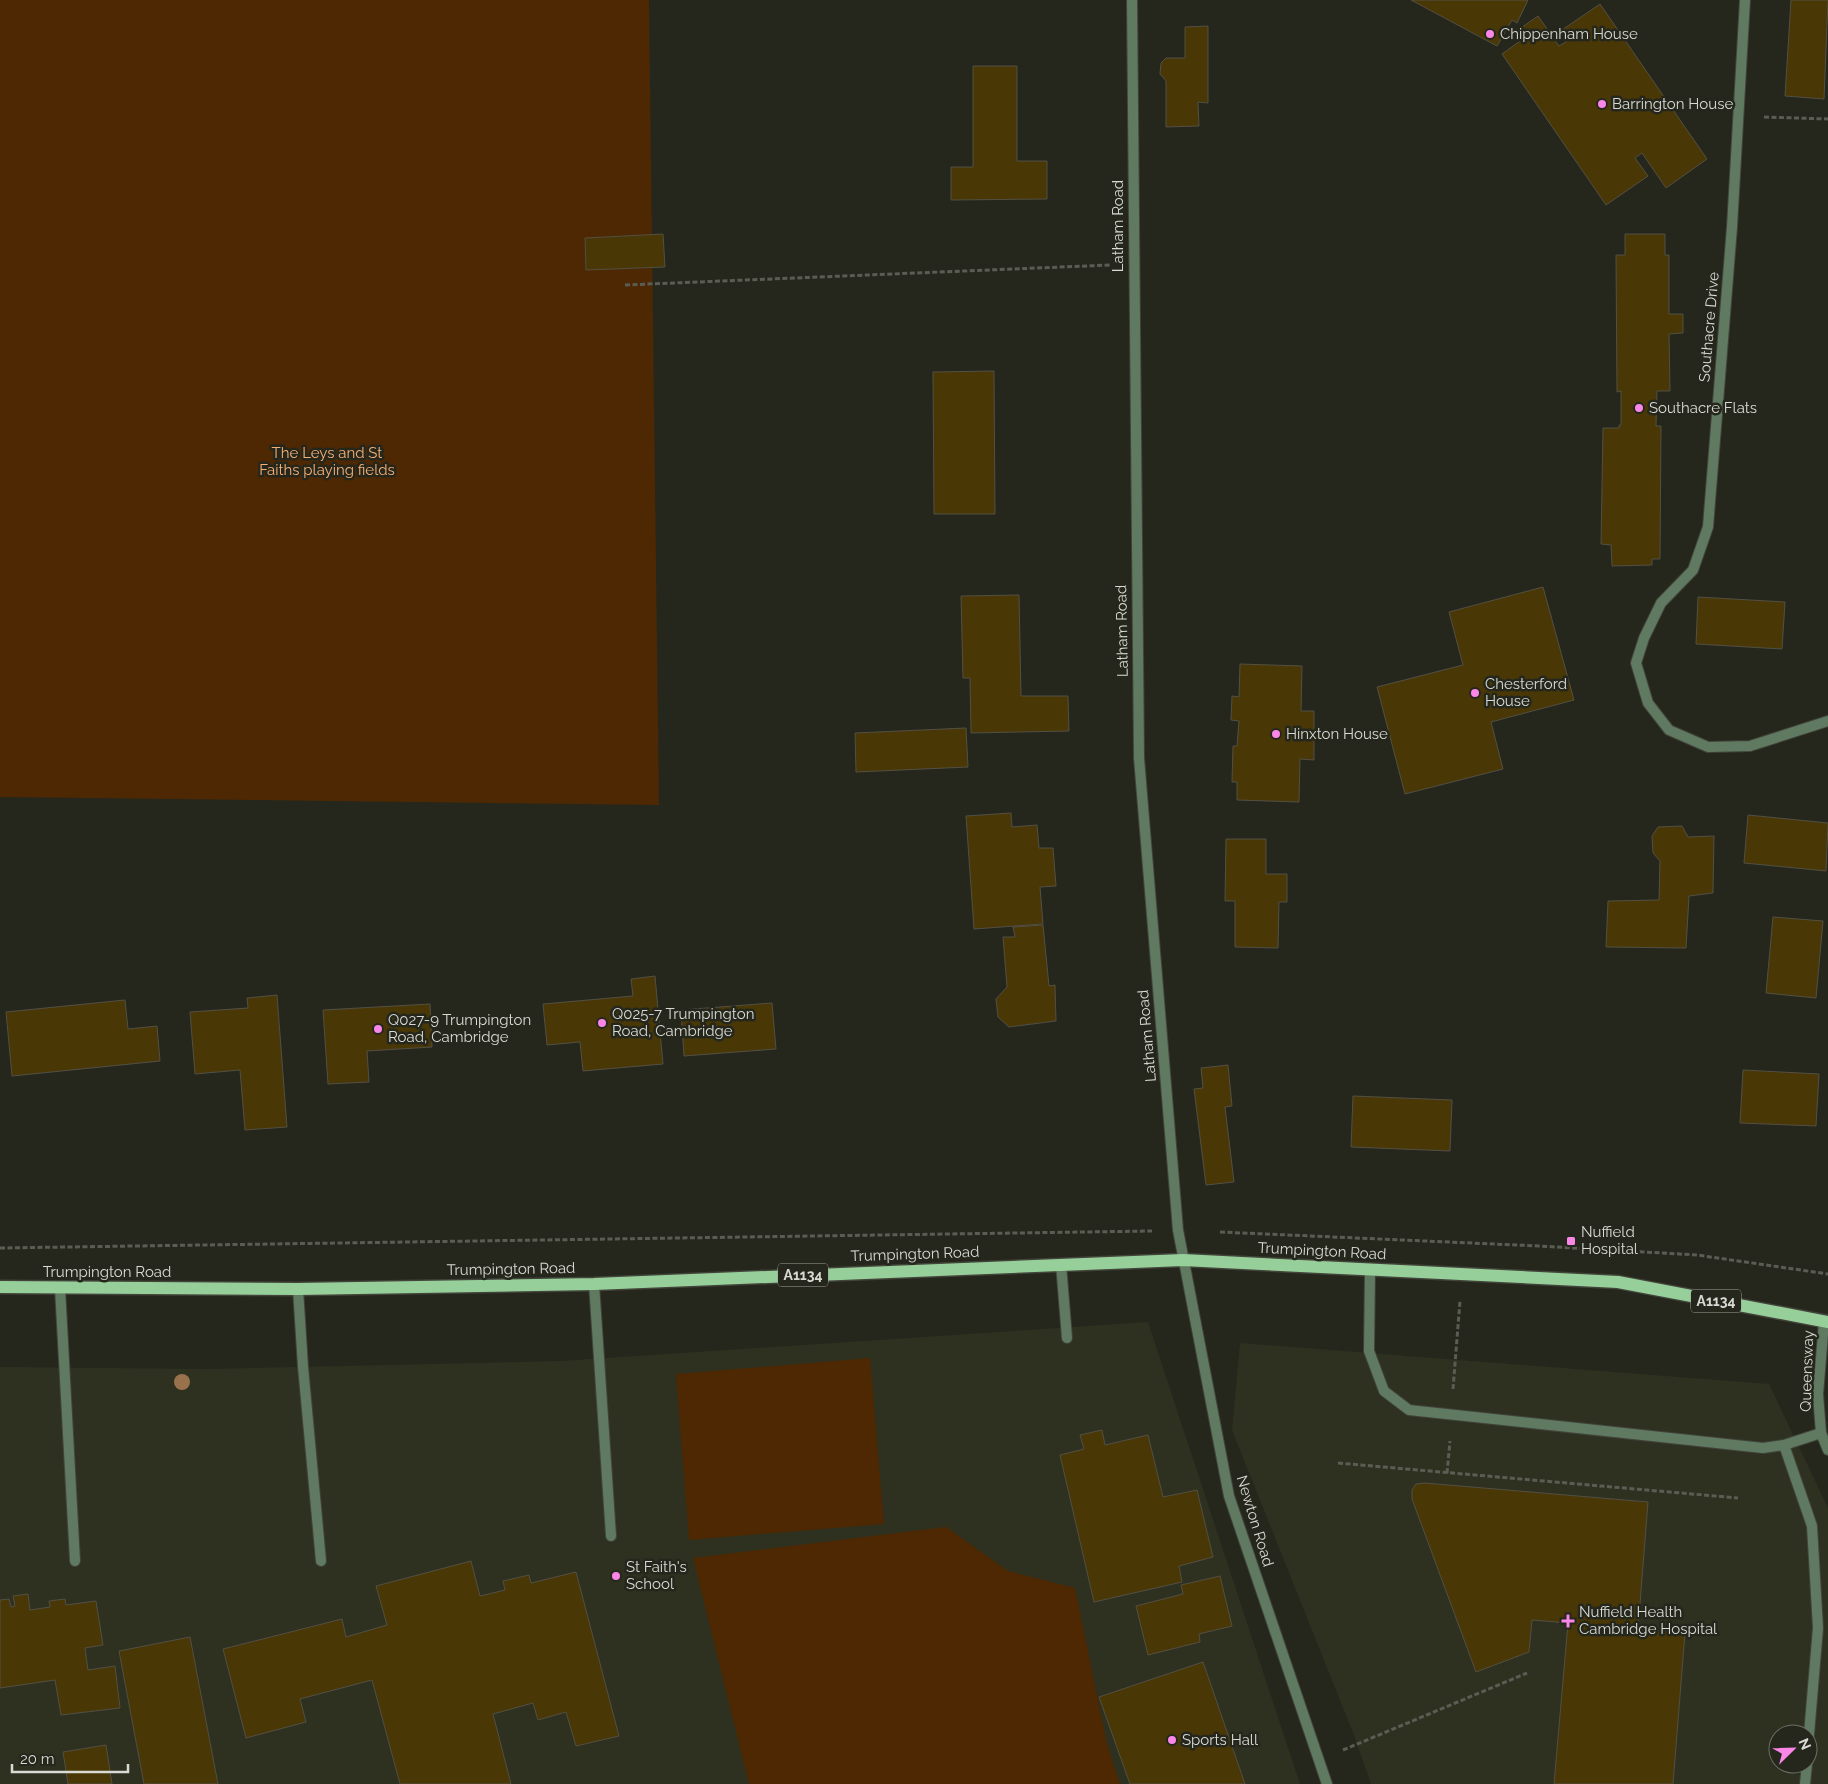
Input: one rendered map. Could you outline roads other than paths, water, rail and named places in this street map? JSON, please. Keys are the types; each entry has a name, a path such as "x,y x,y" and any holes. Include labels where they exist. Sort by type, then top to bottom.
{"main road":[{"name":"Trumpington Road","path":"0,1287 298,1289 594,1284 1183,1260 1618,1282 1826,1322"}],"street":[{"name":"Latham Road","path":"1132,0 1139,758 1178,1230 1183,1260"},
{"name":"Southacre Drive","path":"1745,0 1732,227 1708,527 1693,570 1661,604 1644,638 1636,663 1648,704 1669,730 1708,747 1750,746 1828,721"},
{"name":"Newton Road","path":"1183,1260 1229,1496 1327,1784"},
{"path":"1061,1264 1067,1338"},
{"path":"1370,1270 1369,1351 1384,1391 1409,1410 1763,1448 1784,1445 1821,1433"},
{"path":"594,1284 611,1536"},
{"path":"60,1288 75,1562"},
{"path":"298,1289 303,1367 321,1561"},
{"name":"Queensway","path":"1826,1322 1818,1394 1821,1433 1828,1450"},
{"path":"1784,1445 1812,1526 1818,1628 1810,1724"}],"place":[{"name":"Chippenham House","path":"1490,34"},
{"name":"Barrington House","path":"1602,104"},
{"name":"Southacre Flats","path":"1639,408"},
{"name":"Chesterford House","path":"1475,693"},
{"name":"Hinxton House","path":"1276,734"},
{"name":"Q025-7 Trumpington Road, Cambridge","path":"602,1023"},
{"name":"Q027-9 Trumpington Road, Cambridge","path":"378,1029"},
{"name":"Nuffield Hospital","path":"1571,1241"},
{"name":"St Faith's School","path":"616,1576"},
{"name":"Nuffield Health Cambridge Hospital","path":"1568,1621"},
{"name":"Sports Hall","path":"1172,1740"}],"park label":[{"name":"The Leys and St Faiths playing fields","path":"327,462"}]}
